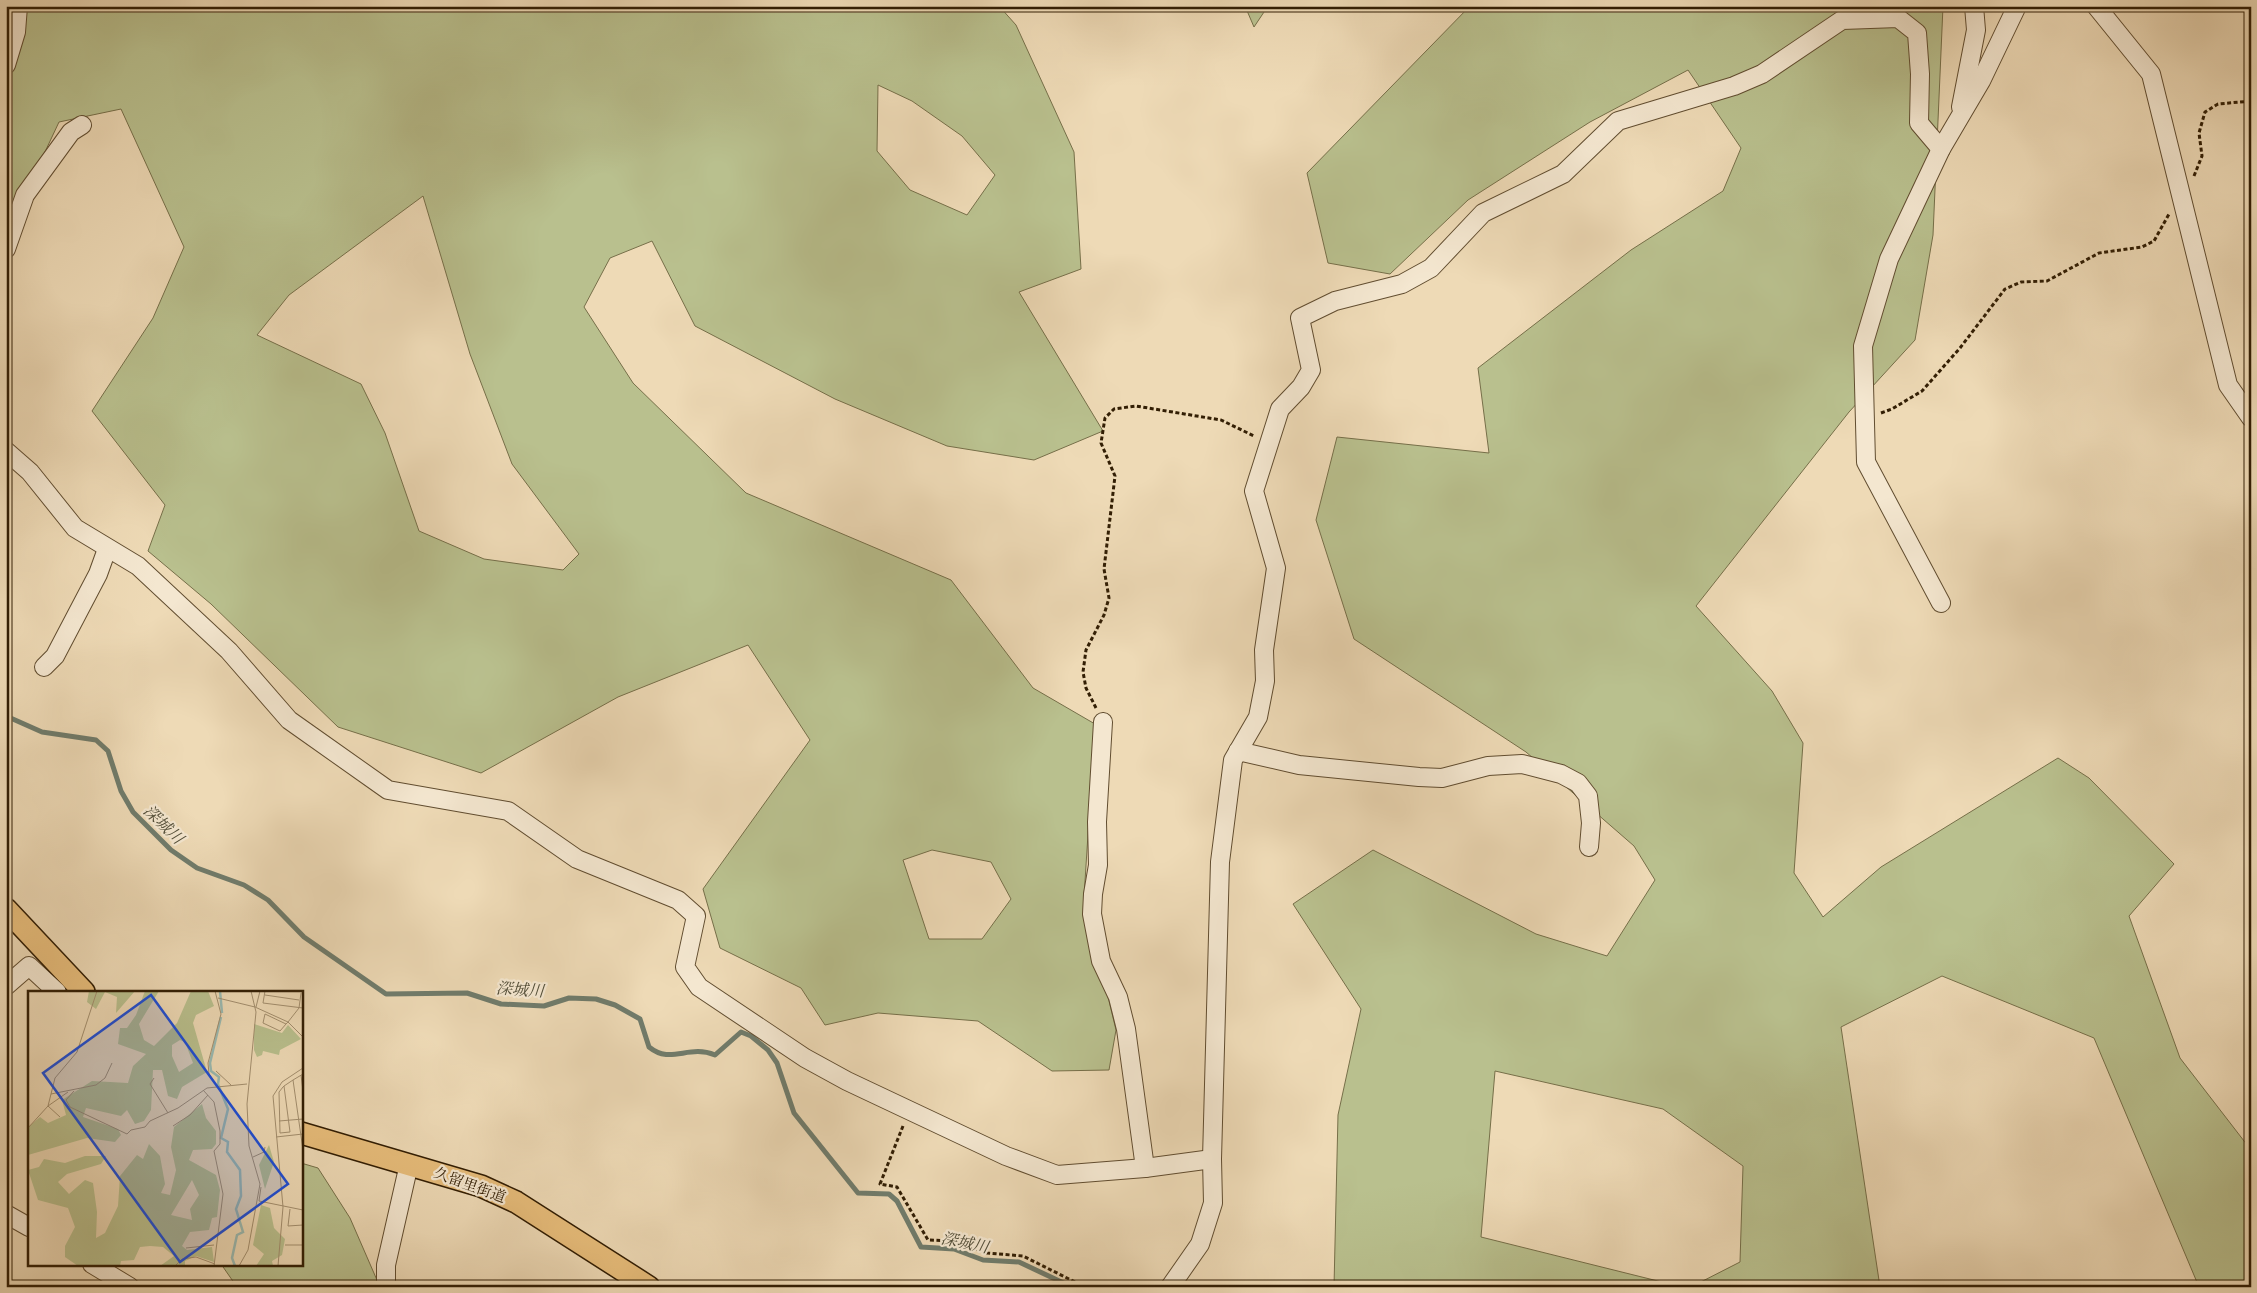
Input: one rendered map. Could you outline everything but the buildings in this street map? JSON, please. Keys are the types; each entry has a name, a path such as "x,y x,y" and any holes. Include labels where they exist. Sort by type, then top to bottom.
{"main road":[{"path":"6,909 83,991"},
{"name":"久留里街道","path":"302,1133 481,1186 516,1202 649,1287"}],"street":[{"path":"6,65 16,32 18,6"},
{"path":"1958,122 1974,39 1974,6"},
{"path":"1941,603 1866,462 1864,346 1890,259 1941,149 1982,82 2017,6"},
{"path":"2096,6 2151,74 2228,385 2251,418"},
{"path":"1170,1287 1200,1244 1213,1203 1212,1159 1220,862 1233,760 1258,716 1265,681 1264,650 1276,568 1254,492 1280,409 1301,387 1311,370 1300,318 1335,301 1402,284 1431,268 1483,213 1563,174 1618,121 1734,86 1762,74 1842,20 1898,18 1916,33 1920,74 1919,123 1941,149"},
{"path":"1974,39 1995,51"},
{"path":"6,249 25,195 71,132 82,125"},
{"path":"6,451 30,472 75,528 138,566 230,651 289,720 388,790 508,811 577,859 678,900 696,916 685,968 699,987 805,1058 847,1081 910,1109 1006,1156 1057,1174 1145,1168 1212,1159"},
{"path":"44,667 54,656 98,574 107,549"},
{"path":"1103,722 1097,822 1098,865 1092,914 1101,961 1118,997 1126,1029 1145,1168"},
{"path":"1238,751 1299,765 1419,777 1442,778 1488,766 1522,764 1561,774 1578,783 1588,796 1591,824 1589,847"},
{"path":"6,986 30,966 56,991"},
{"path":"386,1287 386,1265 409,1164"},
{"path":"6,1214 28,1226"},
{"path":"95,1266 130,1287"}],"path":[{"path":"1865,406 1882,414 1922,391 1960,348 2005,289 2021,282 2047,281 2099,253 2142,247 2154,241 2180,192 2196,175 2202,156 2199,133 2205,112 2218,104 2251,101"},
{"path":"1103,722 1086,688 1083,672 1086,650 1104,615 1108,598 1104,569 1115,476 1101,443 1104,418 1114,409 1136,406 1221,420 1268,443"},
{"path":"910,1109 880,1184 897,1188 928,1240 956,1241 987,1253 1023,1256 1085,1287"}],"green space":[{"path":"6,6 999,6 1016,25 1074,152 1081,269 1019,292 1103,431 1034,460 947,446 835,399 695,326 652,241 610,258 584,307 633,383 746,493 951,580 1033,688 1095,724 1084,897 1116,1030 1109,1070 1052,1071 978,1021 878,1013 825,1025 801,988 720,948 703,889 810,740 748,645 618,697 481,773 338,727 211,604 148,551 165,505 92,411 153,318 184,247 121,109 59,122 6,235","holes":["878,85 912,101 962,136 995,175 967,215 910,190 877,151","423,196 470,354 512,464 579,554 563,570 484,559 419,531 385,433 361,384 257,335 289,295","932,850 991,862 1011,899 982,939 929,939 903,860"]},
{"path":"1245,6 1268,6 1254,27"},
{"path":"1470,6 1943,6 1933,235 1915,340 1849,412 1696,606 1772,691 1803,743 1794,873 1823,917 1881,867 2058,758 2089,778 2174,864 2129,916 2180,1058 2251,1150 2251,1287 2199,1287 2094,1038 1942,976 1841,1027 1880,1287 1691,1287 1740,1262 1743,1166 1663,1109 1495,1071 1481,1237 1682,1287 1334,1287 1338,1115 1361,1009 1293,904 1373,850 1536,934 1607,956 1655,880 1634,846 1526,752 1354,639 1316,520 1337,437 1489,453 1478,368 1631,250 1723,191 1741,148 1688,70 1590,122 1468,200 1390,274 1328,263 1307,173"},
{"path":"302,1163 318,1168 350,1218 380,1287 237,1287 222,1266 302,1266"}],"waterway":[{"name":"深城川","path":"6,716 42,732 96,740 108,751 121,791 133,812 171,850 197,868 244,885 268,900 304,937 386,994 467,993 501,1004 544,1006 569,998 596,999 615,1005 640,1019 649,1047 657,1052 672,1055 696,1052 715,1055 741,1032 751,1036 768,1050 777,1063 794,1113 858,1193 889,1194 897,1201 921,1247 954,1249 983,1260 1019,1262 1072,1287"}]}
